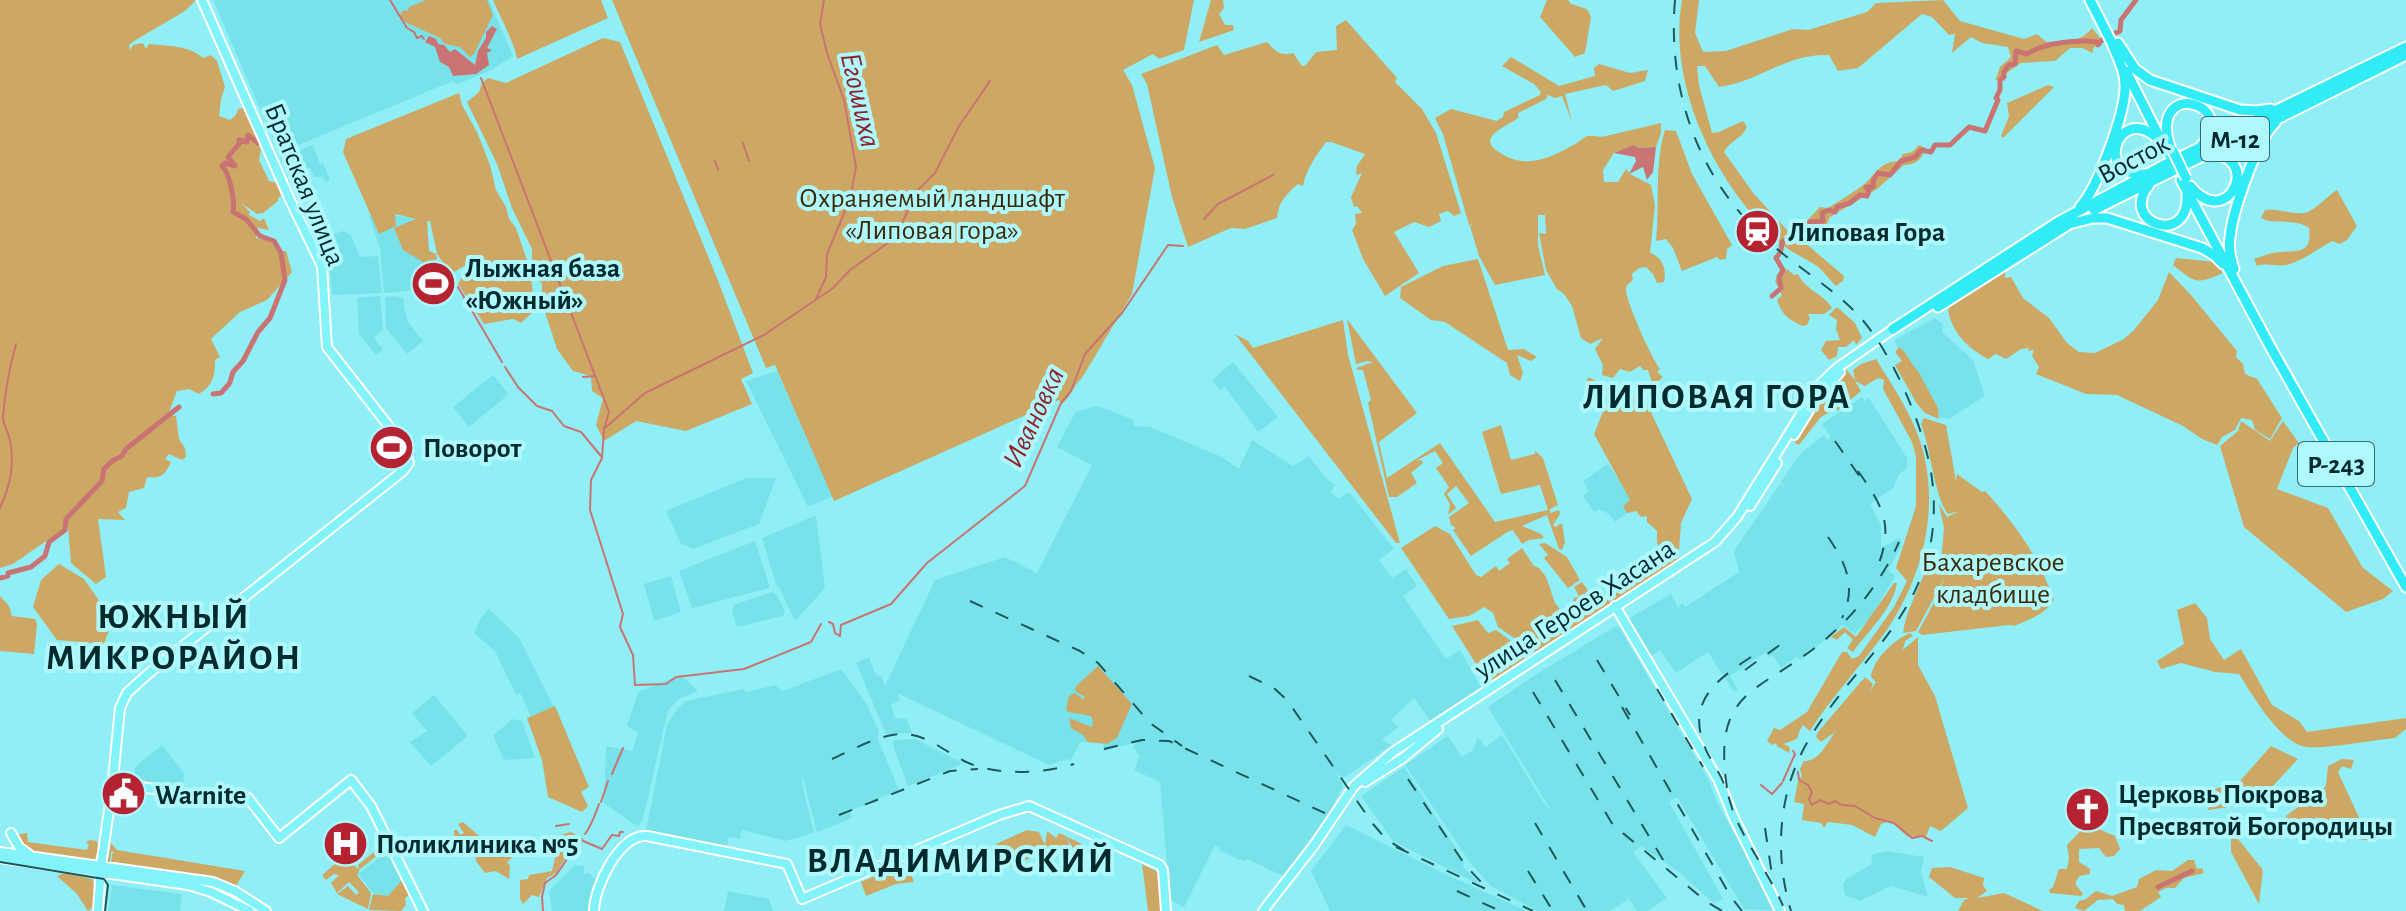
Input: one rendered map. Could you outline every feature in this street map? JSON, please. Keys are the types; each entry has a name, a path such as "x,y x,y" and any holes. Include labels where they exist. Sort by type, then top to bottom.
{"highway":[{"path":"2093,0 2169,150"},
{"path":"2116,45 2133,66 2150,80 2240,110 2263,111 2305,100"},
{"path":"2066,222 2094,189 2122,106 2124,75 2116,45"},
{"name":"Восток","path":"1895,331 2066,222 2406,47"},
{"name":"Восток","path":"2305,100 2406,55"},
{"path":"2305,100 2278,120 2260,143 2230,234 2230,251 2236,277 2406,579"},
{"path":"2169,150 2166,131 2168,116 2177,106 2188,103 2202,107 2210,118 2208,138 2201,152 2230,160 2237,170 2236,186 2226,198 2214,201 2202,197 2186,184"},
{"path":"2169,150 2156,136 2142,128 2128,130 2117,141 2115,155 2122,168 2136,174 2154,176 2143,193 2141,205 2147,218 2159,225 2171,225 2182,217 2187,208 2186,184"},
{"name":"Р-243","path":"2169,150 2406,587"},
{"path":"2066,222 2107,218 2192,245 2214,255 2236,277"}],"main road":[{"name":"Братская улица","path":"113,783 120,708 129,691 403,471 409,463 405,447 327,347 322,266 202,0"},
{"name":"улица Героев Хасана","path":"1263,911 1315,844 1350,791 1407,748 1715,542 1742,509 1819,385 1837,368 1895,331"},
{"path":"1616,608 1719,781 1780,911"},
{"name":"улица Героев Хасана","path":"1270,911 1356,791 1391,759"},
{"path":"100,911 113,783 217,799 244,796 279,838 351,780 371,806 423,911"},
{"path":"594,911 597,891 613,861 624,845 642,835 787,864 802,899 999,815 1029,806 1160,865 1166,911"},
{"path":"11,833 19,847 34,858"},
{"path":"0,852 104,872 235,891 252,909"},
{"path":"0,858 34,858"},
{"path":"212,887 230,901 266,911"}],"shaded area":[{"path":"213,0 489,0 513,56 493,69 456,85 453,81 279,153"},
{"path":"492,26 497,29 487,48 492,50 487,53 489,65 476,74 453,76 449,67 440,62 435,47 425,42 429,36 436,39 450,52 455,49 475,65 486,32"},
{"path":"313,145 330,180 326,182 323,177 314,177 310,168 288,176 280,158"},
{"path":"1633,145 1639,148 1656,147 1653,172 1647,180 1643,167 1629,174 1635,157 1614,153"},
{"path":"394,215 427,221 429,251 436,254 438,264 435,277 430,277 427,289 384,293 380,248 369,216"},
{"path":"343,231 351,235 360,257 378,256 382,293 332,295 329,262 316,240"},
{"path":"380,296 383,330 374,338 383,350 376,355 359,334 357,298"},
{"path":"385,297 403,298 407,321 423,341 407,354 386,328"},
{"path":"1935,318 1944,325 1942,332 1973,360 1985,396 1949,419 1934,417 1894,340"},
{"path":"1233,362 1278,417 1258,432 1225,387 1220,390 1212,380"},
{"path":"777,371 833,496 808,507 746,381"},
{"path":"493,375 509,394 469,427 453,407"},
{"path":"1862,397 1865,401 1869,398 1907,458 1907,468 1899,474 1893,488 1870,504 1881,525 1881,548 1898,539 1901,546 1888,570 1895,576 1871,617 1855,634 1843,625 1800,660 1797,657 1781,668 1772,655 1769,657 1765,653 1730,676 1738,690 1734,692 1708,652 1676,673 1660,650 1648,658 1626,620 1671,594 1678,607 1682,603 1685,607 1739,572 1734,551 1780,484 1786,489 1781,482 1800,454 1824,435 1827,440 1831,437 1822,424"},
{"path":"1096,405 1134,420 1133,426 1150,427 1222,457 1239,469 1252,440 1293,466 1309,456 1335,485 1331,492 1339,499 1350,493 1394,549 1379,560 1392,578 1406,569 1417,586 1403,596 1446,659 1460,650 1482,689 1432,723 1414,698 1391,720 1398,727 1382,740 1392,745 1383,751 1380,749 1381,753 1342,779 1333,767 1343,785 1330,812 1283,876 1247,859 1240,860 1215,845 1184,907 1170,900 1160,782 1134,770 1140,756 1133,747 1137,742 1104,751 1103,743 1080,742 1071,761 1067,759 1049,765 897,693 900,700 891,705 895,718 907,719 912,733 886,734 856,663 869,657 876,675 882,677 885,686 935,580 1005,557 1037,573 1092,465 1057,447 1075,413"},
{"path":"1608,464 1636,507 1615,522 1609,514 1599,509 1594,512 1583,496 1589,491 1583,481"},
{"path":"746,478 776,478 759,524 693,549 681,544 666,511"},
{"path":"816,515 825,588 795,621 777,587 762,538"},
{"path":"755,541 770,588 692,608 679,571"},
{"path":"671,576 681,612 654,621 644,584"},
{"path":"772,592 777,595 785,611 783,616 737,627 733,605"},
{"path":"489,609 519,638 554,707 531,716 520,693 516,695 495,651 474,633"},
{"path":"1618,625 1708,779 1717,802 1777,911 1744,909 1677,797 1669,802 1723,899 1714,903 1680,873 1641,846 1633,852 1667,898 1647,911 1637,911 1625,893 1628,900 1609,911 1537,911 1491,886 1471,864 1405,765 1448,736 1462,757 1473,750 1478,737 1486,747 1502,735 1552,812 1488,707"},
{"path":"841,669 868,706 899,790 850,811 852,818 817,832 803,777 814,833 785,841 742,830 740,839 729,837 726,849 646,831 667,725 686,701 775,685 783,691"},
{"path":"681,675 698,691 679,699 668,710 643,819 638,827 604,803 606,746 632,751 638,733 627,726 638,692"},
{"path":"434,695 468,736 431,766 410,742 427,731 412,713"},
{"path":"513,719 522,721 535,758 504,760 493,735"},
{"path":"915,739 961,762 960,765 908,786 893,740"},
{"path":"162,745 184,773 183,786 134,779 135,767"},
{"path":"1404,767 1464,861 1463,867 1478,881 1476,883 1393,841 1361,796"},
{"path":"1346,825 1527,911 1330,911 1311,871"},
{"path":"388,851 402,880 387,896 373,893 358,874"},
{"path":"1887,851 1924,857 1921,872 1928,897 1891,886 1860,901 1845,895 1843,884 1846,879 1872,864 1871,855"},
{"path":"575,865 584,866 584,874 589,873 598,882 592,911 552,911 549,891"},
{"path":"112,885 182,894 180,911 108,911"},
{"path":"728,891 769,899 773,911 724,911"}],"green space":[{"path":"0,0 196,0 185,11 134,41 129,45 130,50 133,45 143,43 146,49 149,44 163,45 185,48 203,58 211,55 217,61 225,87 219,116 230,120 238,109 245,108 258,135 255,139 261,149 259,160 269,181 277,183 281,196 263,213 257,214 241,203 250,212 249,215 260,221 264,218 269,230 252,227 257,233 256,238 270,241 278,251 286,251 292,272 267,300 240,312 211,339 220,357 215,360 210,384 199,394 189,389 177,391 168,415 176,416 179,439 186,457 182,460 169,454 165,459 171,462 164,473 159,477 147,477 144,488 129,492 126,508 118,512 125,520 98,519 106,577 96,584 71,563 68,526 13,564 0,568"},
{"path":"426,0 487,0 493,15 474,54 470,57 460,47 445,44 440,38 405,22 400,15 403,10 408,11 409,7"},
{"path":"493,0 601,0 608,18 517,59"},
{"name":"Охраняемый ландшафт «Липовая гора»","path":"612,0 1194,0 1184,50 1159,59 1153,54 1123,70 1132,85 1155,168 1132,294 1065,401 1062,404 1059,400 834,501 775,365 766,368"},
{"path":"1211,0 1223,0 1224,8 1219,14 1225,25 1233,25 1234,30 1199,42"},
{"path":"1547,0 1568,0 1587,9 1591,17 1585,53 1575,57 1540,17"},
{"path":"1682,0 1699,0 1695,33 1703,52 1726,51 1793,29 1808,30 1867,12 1876,3 1943,0 1960,21 2024,39 2037,34 2046,42 2072,40 2092,28 2101,39 2093,53 2082,48 2070,48 2055,61 2021,63 1995,81 2000,67 2011,57 2008,47 1982,43 1971,37 1952,53 1955,34 1949,35 1932,17 1922,14 1858,68 1838,71 1829,55 1799,58 1747,80 1719,87 1705,66 1697,66 1712,133 1743,121 1747,127 1745,131 1724,152 1788,235 1795,233 1820,207 1828,208 1862,186 1882,166 1899,161 1903,154 1912,152 1919,145 1926,148 1918,161 1904,165 1877,189 1830,217 1826,226 1809,234 1804,242 1844,276 1836,286 1817,266 1782,245 1755,218 1716,163 1689,99 1682,66 1679,32"},
{"path":"1346,20 1397,78 1395,82 1422,109 1436,133 1461,213 1454,216 1448,211 1439,214 1441,221 1429,227 1414,222 1394,232 1419,273 1385,296 1363,259 1352,230 1356,224 1355,214 1362,213 1357,206 1354,207 1351,197 1362,173 1356,175 1357,166 1365,154 1331,142 1326,142 1315,158 1303,186 1298,184 1283,199 1277,218 1245,229 1231,228 1188,247 1172,197 1147,84 1141,74 1217,45 1224,55 1267,42 1278,52 1293,53 1302,66 1306,65 1316,52 1337,50 1336,26"},
{"path":"603,38 620,42 753,373 741,379 752,404 686,431 636,421 604,441 596,425 603,398 592,391 591,376 573,371 557,349 542,303 542,285 532,263 532,249 467,102 479,92 488,78 506,83"},
{"path":"1511,57 1559,86 1595,76 1594,68 1599,64 1630,73 1648,70 1645,81 1613,91 1606,85 1565,94 1572,122 1562,96 1555,98 1548,95 1546,99 1518,113 1518,118 1497,131 1490,140 1496,150 1506,156 1527,161 1556,154 1587,136 1604,137 1661,123 1656,147 1639,148 1633,145 1614,153 1603,170 1604,182 1618,182 1626,169 1651,185 1655,205 1650,253 1663,264 1664,282 1657,283 1646,267 1639,268 1632,274 1633,280 1626,290 1640,329 1660,369 1657,372 1663,377 1653,386 1648,370 1640,366 1630,372 1620,369 1613,378 1602,375 1603,365 1595,349 1603,338 1590,344 1581,338 1572,306 1546,270 1539,233 1546,234 1545,215 1538,215 1538,245 1545,275 1495,285 1479,256 1470,226 1474,224 1469,225 1443,134 1435,118 1451,109 1497,121 1504,112 1540,95 1534,84 1502,66"},
{"path":"2048,85 2054,87 2003,138 2001,136 2009,116 2007,103"},
{"path":"459,93 530,269 535,310 521,323 513,319 484,324 458,284 464,274 472,270 472,266 464,266 451,274 437,254 430,221 427,221 429,251 436,254 437,259 425,263 403,250 394,228 416,219 395,214 396,226 379,234 343,152 346,139"},
{"path":"1665,130 1676,131 1692,174 1732,245 1727,249 1726,259 1717,257 1682,271 1666,239 1656,241 1658,171"},
{"path":"2337,190 2357,226 2347,240 2340,244 2332,241 2290,264 2257,266 2254,259 2300,250 2308,244 2309,238 2309,228 2303,225 2261,218 2265,210 2305,213"},
{"path":"2176,258 2215,262 2223,273 2196,280 2173,265"},
{"path":"1478,259 1508,350 1524,349 1537,357 1531,361 1517,355 1523,373 1520,381 1510,375 1507,363 1445,322 1431,320 1400,298 1401,287 1443,266"},
{"path":"1787,269 1794,275 1798,274 1832,308 1824,314 1808,314 1807,325 1802,326 1786,316 1777,300 1782,295 1775,281 1777,277 1780,281"},
{"path":"2005,269 2005,278 2011,277 2023,298 2049,318 2067,343 2079,352 2095,353 2124,339 2134,330 2158,300 2169,272 2237,351 2236,357 2243,364 2245,374 2257,379 2282,418 2270,439 2255,430 2252,420 2241,418 2235,430 2222,437 2217,445 2117,395 2086,394 2036,374 2039,367 2032,356 2034,350 2028,351 2029,348 2021,349 2006,359 1996,354 1988,359 1981,355 1957,333 1948,310 1952,304"},
{"path":"1837,307 1855,323 1862,338 1856,345 1854,340 1846,347 1838,347 1837,356 1829,360 1821,350 1826,341 1840,340 1837,320 1829,315"},
{"path":"1347,319 1417,413 1379,442 1387,478 1440,443 1495,522 1548,510 1540,485 1501,494 1482,432 1501,425 1511,460 1535,454 1535,451 1543,458 1558,505 1550,509 1550,513 1559,510 1560,514 1553,525 1562,523 1565,542 1562,550 1547,515 1522,526 1544,538 1522,544 1513,530 1471,556 1453,530 1456,528 1451,525 1449,517 1469,503 1456,486 1447,494 1456,508 1448,515 1450,504 1444,494 1449,487 1436,468 1443,463 1435,451 1416,461 1423,463 1411,473 1417,483 1397,497 1389,497 1368,403 1371,400 1363,370 1356,368 1373,362 1356,364"},
{"path":"1343,320 1348,355 1400,543 1396,543 1235,334 1248,341 1253,348"},
{"path":"1899,347 1918,371 1938,408 1939,419 1925,413 1917,404 1895,365 1902,361 1895,352"},
{"path":"1876,359 1906,409 1920,441 1929,492 1924,544 1907,593 1881,638 1810,731 1803,725 1796,739 1783,744 1790,747 1789,753 1776,743 1773,745 1767,741 1774,728 1780,730 1807,712 1842,652 1847,652 1852,659 1859,656 1894,607 1907,581 1896,568 1916,506 1916,457 1912,442 1883,389 1884,380 1878,378 1865,386 1855,381 1861,391 1837,411 1834,409 1820,418 1799,445 1795,443 1831,383 1846,369 1855,380 1853,370"},
{"path":"1588,377 1645,400 1692,499 1681,523 1679,551 1664,555 1657,543 1657,531 1647,522 1647,516 1641,517 1636,511 1627,513 1623,506 1630,500 1594,434 1604,409 1597,396 1585,389"},
{"name":"Бахаревское кладбище","path":"1924,418 1946,425 1956,481 1957,474 1982,492 1985,491 2034,555 2054,600 2036,616 2014,626 1922,635 1918,632 1945,577 1916,631 1903,633 1907,614 1930,559 1936,559 1934,572 1937,575 1940,573 1944,528 1939,504 1947,517 1959,511 1948,514 1939,496 1921,424"},
{"path":"2241,421 2270,441 2283,421 2299,443 2293,448 2277,489 2328,508 2363,568 2393,591 2383,599 2346,612 2244,527 2220,446 2238,431"},
{"path":"1435,526 1450,534 1476,575 1481,577 1496,566 1499,571 1510,563 1507,559 1522,548 1546,577 1555,603 1564,614 1570,610 1574,598 1579,596 1574,587 1582,582 1598,605 1659,564 1675,558 1680,560 1535,652 1498,627 1493,613 1484,607 1469,616 1449,619 1401,548"},
{"path":"1545,543 1567,557 1580,580 1568,588 1544,558 1548,555 1539,544"},
{"path":"59,564 84,579 98,599 109,630 104,644 57,640 33,607 41,580"},
{"path":"1897,583 1891,602 1853,652 1847,648 1853,640 1845,632 1837,640 1831,637 1844,627 1856,637"},
{"path":"0,596 9,606 12,616 35,619 34,654 0,651"},
{"path":"2195,603 2207,618 2210,639 2224,660 2241,649 2272,705 2299,721 2307,732 2406,718 2406,729 2395,738 2307,747 2287,738 2277,728 2239,674 2215,672 2181,663 2161,669 2157,661 2184,644 2177,610"},
{"path":"1478,620 1488,633 1496,630 1530,655 1488,683 1452,626"},
{"path":"1910,633 1913,636 1905,641 1903,650 1918,637 1918,665 1935,696 1968,808 1941,831 1930,826 1926,837 1907,836 1890,821 1881,824 1875,837 1852,825 1828,822 1824,828 1821,823 1802,820 1804,804 1794,802 1802,776 1800,769 1804,761 1814,759 1822,751 1835,732 1821,742 1816,737 1818,732 1865,677 1873,684 1870,691 1876,682 1871,677 1880,657 1897,640"},
{"path":"1098,666 1132,704 1117,738 1107,744 1088,742 1071,728 1069,718 1092,727 1093,721 1091,716 1066,709 1069,696 1075,693 1083,699 1085,697 1075,691 1076,686"},
{"path":"555,706 589,787 581,792 588,806 582,812 548,797 542,760 527,718"},
{"path":"2271,746 2298,759 2257,803 2208,810 2215,789 2240,781"},
{"path":"2342,759 2354,760 2351,769 2342,766 2338,772 2370,841 2333,832 2317,817 2309,821 2308,836 2294,839 2286,816 2326,786 2328,766"},
{"path":"2231,820 2238,839 2263,870 2259,904 2231,852"},
{"path":"463,822 499,853 505,852 512,858 507,862 510,866 509,879 496,871 485,873 476,858 458,843 454,830 460,835 464,833 458,824"},
{"path":"2087,824 2115,836 2120,849 2114,856 2106,857 2099,848 2079,849 2079,862 2090,869 2090,874 2080,876 2076,881 2083,894 2050,893 2059,869 2067,869 2067,845"},
{"path":"1027,830 1039,832 1045,845 1047,831 1056,838 1059,833 1082,844 1073,848 1067,838 1070,847 1065,849 1063,845 1053,849 1054,854 1041,860 1038,855 1006,868 994,863 991,856 996,844"},
{"path":"571,832 580,837 569,847 556,873 547,878 539,897 532,895 523,904 520,880 552,871 556,854 553,837"},
{"path":"27,833 28,842 87,850 89,840 97,841 99,861 97,854 94,862 24,850 15,835"},
{"path":"111,843 117,850 245,871 236,886 210,877 111,866 115,852 111,852 110,862 107,862"},
{"path":"385,843 387,848 360,869 357,875 371,893 368,909 337,894 348,886 356,895 359,892 349,882 337,893 331,883 339,875 334,874 326,880 322,875 342,858 359,869 358,865"},
{"path":"2188,860 2194,860 2197,869 2202,868 2204,873 2184,878 2175,888 2158,892 2161,897 2140,911 2125,911 2124,905 2117,904 2113,899 2098,900 2084,911 2075,908 2079,901 2096,891 2112,896 2137,887 2139,879 2156,870 2172,871"},
{"path":"907,863 914,882 896,884 866,896 861,882"},
{"path":"1142,864 1160,873 1164,911 1148,911"},
{"path":"1950,867 1984,878 1983,885 1987,891 1977,898 2004,893 2043,911 1958,911 1964,900 1969,898 1955,898 1929,877 1932,868"},
{"path":"65,873 92,879 94,884 96,881 94,911 91,908 88,911 77,894 57,876"},
{"path":"403,879 415,901 409,895 401,911 369,910 373,894 388,896"}],"waterway":[{"path":"390,0 407,28 417,38 422,36 424,39"},
{"name":"Егошиха","path":"816,299 826,277 827,254 850,199 856,167 844,100 820,24 824,0"},
{"path":"1781,250 1785,240 1791,241 1795,237 1802,240 1803,231 1810,222 1823,221 1822,213 1829,210 1835,212 1837,207 1850,203 1860,195 1867,196 1869,191 1866,187 1873,187 1878,173 1890,175 1901,161 1915,157 1921,150 1931,152 1935,145 1950,145 1969,127 1985,131 1998,100 2000,80 2009,65 2015,64 2016,51 2027,54 2042,47 2071,42 2089,41 2098,45 2120,31 2121,20 2136,0"},
{"name":"Егошиха","path":"481,78 609,412 602,458 591,480 590,510 623,614 620,627 633,655 635,685 666,684 676,677 744,669 811,642 821,624"},
{"path":"605,428 645,393 764,335 833,288 850,270 888,243 917,191 935,173 959,126 990,81"},
{"path":"230,382 233,372 270,318 285,280 281,253 274,241 260,236 246,219 233,212 231,188 222,166 225,163 235,166 228,157 239,140 247,142 248,135 258,143 263,141"},
{"path":"743,143 749,161"},
{"path":"715,161 718,170"},
{"name":"Ивановка","path":"1204,219 1218,204 1273,175"},
{"name":"Ивановка","path":"829,622 840,636 841,625 891,604 927,563 1025,486 1061,403 1071,391 1085,354 1122,313 1168,245 1183,246"},
{"path":"1772,296 1781,288 1779,277 1783,270 1776,258 1779,254"},
{"path":"458,287 502,362"},
{"path":"0,508 12,467 10,441 3,417 16,344"},
{"path":"505,367 518,387 537,406 552,411 564,426 581,432 601,456"},
{"path":"583,377 594,376"},
{"path":"213,394 221,393 229,384"},
{"path":"0,578 31,567 45,556 49,542 65,530 66,519 102,481 104,469 179,407"},
{"name":"Егошиха","path":"612,774 623,748"},
{"path":"1783,781 1795,754 1793,751"},
{"path":"1798,772 1799,780 1808,785 1812,792 1809,799 1812,805 1820,800 1829,804 1835,801 1855,806 1875,818 1894,823 1912,838 1922,836 1932,841"},
{"name":"Егошиха","path":"601,802 608,781"},
{"path":"1761,785 1772,794 1782,783"},
{"name":"Егошиха","path":"585,834 599,804"},
{"path":"556,826 569,824"},
{"path":"581,840 602,849 612,835 619,836 623,832"},
{"name":"Егошиха","path":"543,911 545,883 556,875 567,860 570,849 582,839"},
{"path":"2158,887 2192,871"}],"tram line":[{"path":"0,862 104,879 108,885 105,911"}],"railway":[{"path":"1675,0 1674,35 1683,102 1707,165 1746,220 1850,307 1873,333 1908,398 1925,445 1933,488 1933,530 1925,566 1912,597 1894,626 1829,709 1808,741 1790,781 1781,846 1791,911"},
{"path":"1835,441 1862,480"},
{"path":"1858,471 1883,514 1885,536 1879,563"},
{"path":"1828,537 1840,556 1849,586 1842,618"},
{"path":"1727,788 1724,756 1726,732 1732,714 1756,687 1816,647 1841,625 1874,586 1899,542"},
{"path":"970,601 1080,651 1098,663 1150,723 1182,746"},
{"path":"1745,670 1788,639"},
{"path":"1751,657 1709,692 1700,715 1700,729 1736,819 1783,906"},
{"path":"1597,660 1630,715"},
{"path":"1249,676 1274,688 1287,700 1373,824 1386,839 1405,851"},
{"path":"1555,680 1665,863"},
{"path":"1657,689 1703,767"},
{"path":"1533,692 1613,825 1722,911"},
{"path":"1622,707 1742,911"},
{"path":"832,759 875,740 902,734 927,740 964,761 989,769 1033,771 1074,764"},
{"path":"1104,749 1142,740 1169,741 1329,815"},
{"path":"839,815 950,771 978,769"},
{"path":"1408,779 1465,865 1482,883"},
{"path":"1535,823 1587,911"},
{"path":"1765,828 1772,875"},
{"path":"1396,847 1533,911"},
{"path":"1528,871 1553,911"},
{"path":"1457,891 1500,911"}],"place":[{"name":"Липовая Гора","path":"1757,231"},
{"name":"Лыжная база «Южный»","path":"434,283"},
{"name":"Поворот","path":"392,447"},
{"name":"Warnite","path":"124,794"},
{"name":"Церковь Покрова Пресвятой Богородицы","path":"2087,809"},
{"name":"Поликлиника №5","path":"345,843"}],"district":[{"name":"ЛИПОВАЯ ГОРА","path":"1717,395"},
{"name":"ЮЖНЫЙ МИКРОРАЙОН","path":"174,636"},
{"name":"ВЛАДИМИРСКИЙ","path":"961,859"}]}
